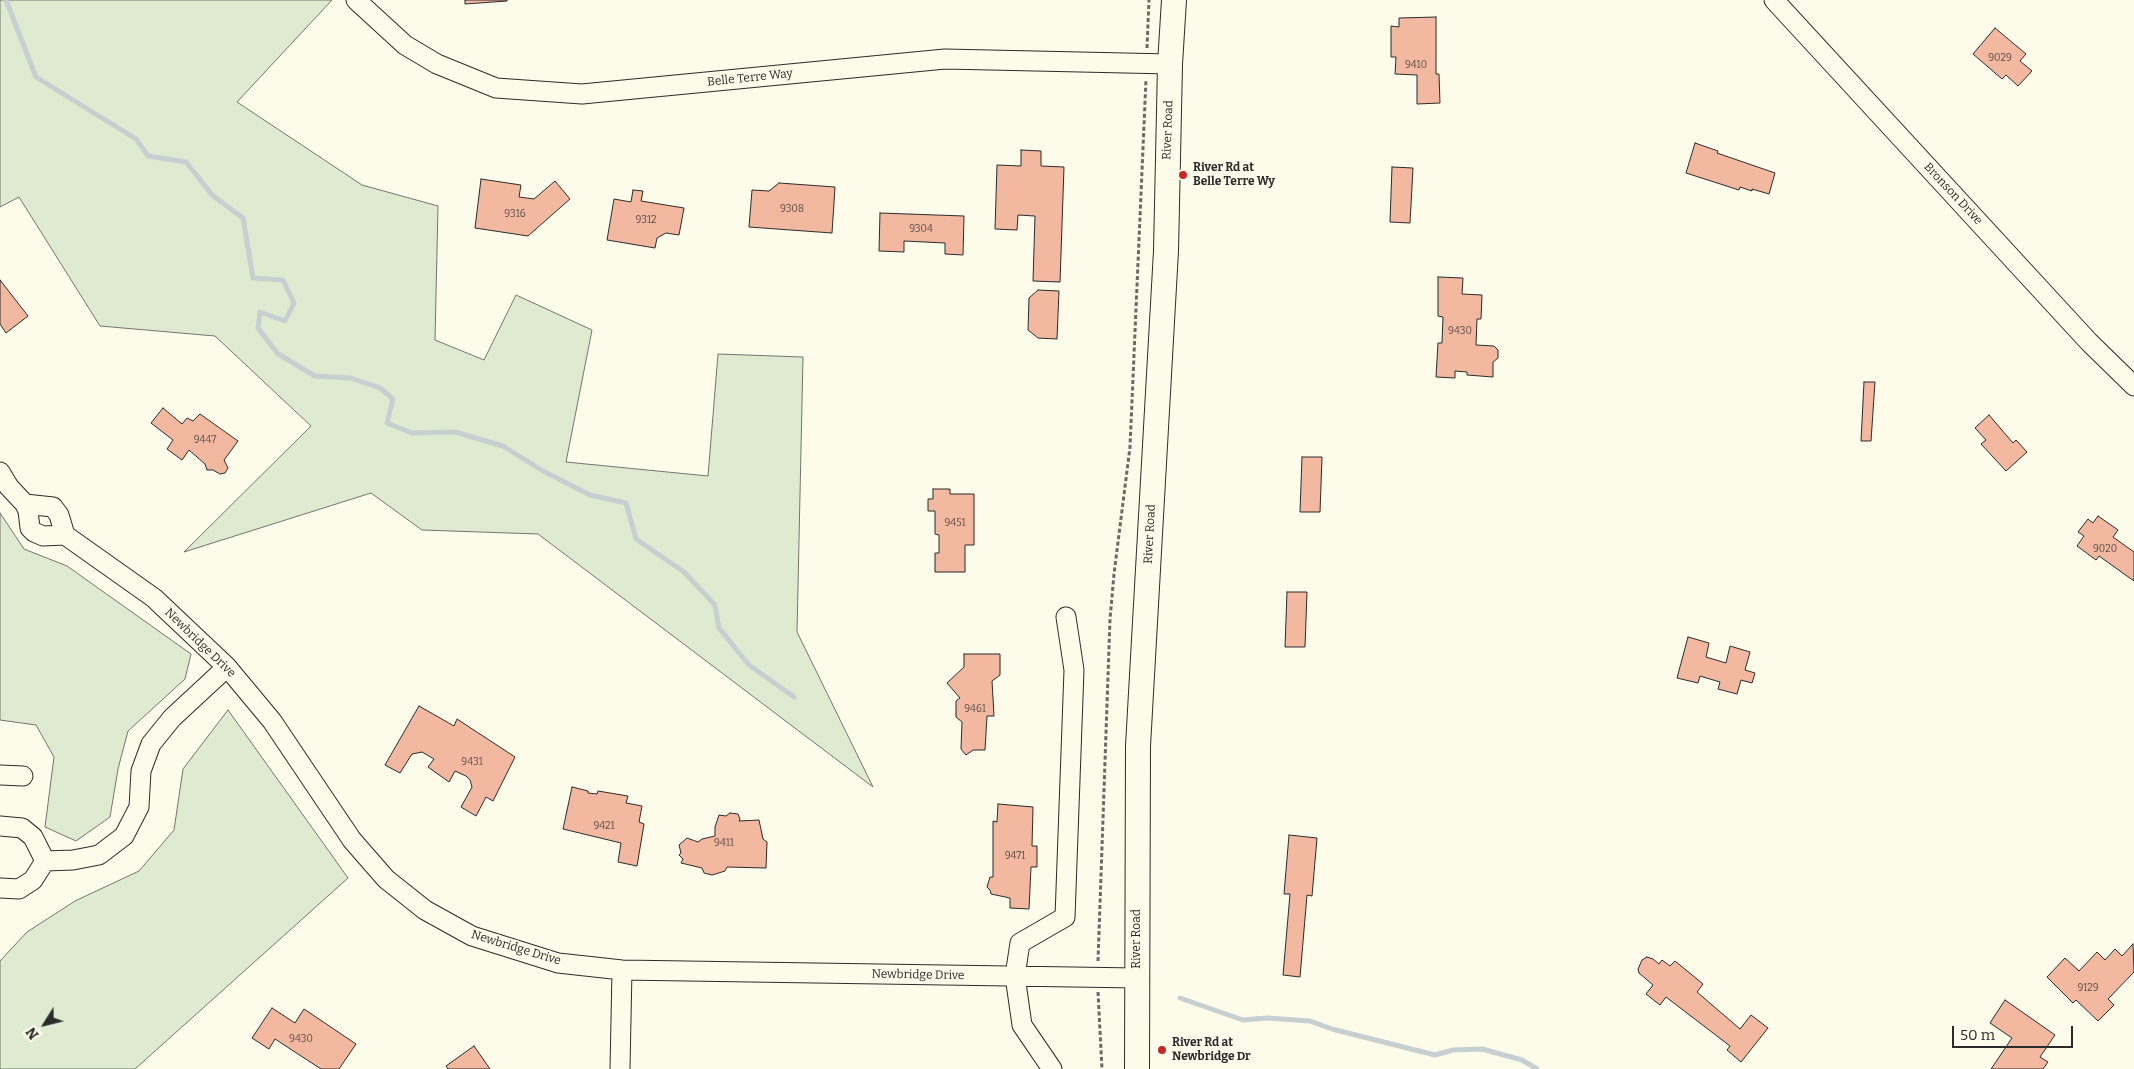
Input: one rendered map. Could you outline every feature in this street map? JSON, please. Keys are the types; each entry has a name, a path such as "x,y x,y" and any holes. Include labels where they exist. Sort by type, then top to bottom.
{"main road":[{"name":"River Road","path":"1137,1069 1138,746 1166,251 1170,64 1174,0"}],"street":[{"name":"Belle Terre Way","path":"356,0 406,45 437,64 496,88 582,94 945,59 1170,64"},
{"name":"Bronson Drive","path":"1774,0 2089,342 2134,386"},
{"path":"0,472 14,493 25,504 28,511 30,528 34,532 43,536 65,534 59,515 53,507 25,504"},
{"name":"Newbridge Drive","path":"65,534 154,598 228,667 272,721 352,840 386,879 426,910 472,936 558,963 622,970 1137,978"},
{"path":"1052,1069 1022,1025 1015,976 1020,943 1065,917 1074,670 1066,617"},
{"path":"45,861 73,860 99,855 124,836 139,807 141,771 151,744 172,718 228,667"},
{"path":"0,776 23,776"},
{"path":"0,826 22,828 32,837 45,861"},
{"path":"0,888 19,889 33,880 45,861"},
{"path":"620,1069 622,970"}],"path":[{"path":"1102,1069 1098,977 1110,619 1130,446 1149,0"}],"green space":[{"path":"0,0 332,0 237,102 362,185 438,206 435,340 484,360 516,295 592,330 566,462 708,476 718,354 803,357 797,632 873,787 538,534 422,530 371,493 184,552 311,426 215,336 100,326 19,197 0,207"},
{"path":"0,513 24,549 67,566 191,654 185,679 128,731 118,769 110,817 76,841 45,827 54,757 36,725 0,720"},
{"path":"228,710 348,878 135,1069 0,1069 0,961 27,932 75,901 139,871 174,830 183,769"}],"building":[{"path":"465,0 507,0 507,1 465,4"},
{"path":"1436,17 1436,74 1439,74 1440,103 1417,104 1417,75 1395,74 1396,57 1391,57 1391,26 1399,27 1399,18"},
{"path":"1995,28 2026,54 2020,61 2032,71 2018,86 2006,75 2002,79 1973,54"},
{"path":"1695,143 1718,151 1717,153 1775,173 1769,194 1740,187 1739,190 1686,173"},
{"path":"1021,150 1041,151 1041,166 1064,167 1060,282 1033,281 1035,216 1018,215 1017,230 995,229 997,165 1021,166"},
{"path":"1392,167 1413,168 1410,223 1390,222"},
{"path":"481,179 521,185 519,197 534,199 555,181 570,199 528,236 475,228"},
{"path":"779,183 835,187 832,233 749,227 752,190 769,191"},
{"path":"633,190 643,191 641,201 684,208 679,235 666,233 657,238 655,248 607,240 614,199 631,202"},
{"path":"880,213 964,216 963,255 945,254 945,243 904,241 904,252 879,251"},
{"path":"1438,277 1463,278 1462,294 1482,295 1481,319 1477,319 1476,345 1494,346 1498,350 1498,358 1493,362 1493,377 1467,375 1467,372 1455,371 1455,378 1436,377 1438,343 1442,343 1443,317 1438,316"},
{"path":"0,280 28,316 6,333 0,324"},
{"path":"1038,290 1059,291 1057,339 1038,338 1028,330 1029,298"},
{"path":"1864,382 1875,382 1871,441 1861,441"},
{"path":"163,408 182,424 187,418 193,421 200,414 238,441 224,460 228,468 225,473 220,474 213,470 207,470 205,464 189,450 182,460 167,449 173,440 151,423"},
{"path":"1989,415 2013,443 2016,440 2027,452 2006,471 1981,444 1986,440 1975,428"},
{"path":"1302,457 1322,457 1320,512 1300,512"},
{"path":"933,489 950,489 950,494 974,494 974,545 965,545 965,572 935,572 935,553 939,553 939,535 935,534 935,511 928,511 928,499 933,499"},
{"path":"2098,516 2118,530 2113,537 2134,552 2134,581 2099,556 2096,560 2077,546 2084,536 2078,532 2088,519 2093,523"},
{"path":"1287,592 1307,592 1305,647 1285,647"},
{"path":"1688,637 1709,643 1706,657 1726,663 1730,646 1750,652 1745,670 1755,673 1752,683 1741,680 1737,694 1718,689 1720,682 1700,676 1698,683 1677,678"},
{"path":"964,654 1000,654 1000,675 992,681 994,716 987,716 985,750 973,750 966,755 961,749 962,722 956,717 956,701 960,698 947,683 964,667"},
{"path":"419,706 454,726 457,719 515,757 493,801 486,797 476,816 461,807 472,787 470,780 466,776 455,771 449,782 428,767 434,759 422,752 412,754 400,773 385,765"},
{"path":"572,787 588,791 588,793 597,794 598,791 628,796 626,803 642,806 639,822 644,824 637,866 618,862 621,843 563,829"},
{"path":"998,804 1033,807 1032,846 1037,846 1037,867 1031,867 1029,909 1010,908 1010,898 991,894 987,887 990,877 993,877 993,821 997,822"},
{"path":"730,813 738,814 739,821 759,820 763,839 767,842 766,868 727,867 725,871 712,875 704,873 702,868 681,863 683,859 679,855 681,853 679,845 687,838 698,842 715,836 715,827 719,815 726,816"},
{"path":"1289,835 1317,838 1312,896 1307,895 1300,977 1283,975 1290,894 1284,894"},
{"path":"2133,944 2134,972 2108,999 2114,1005 2098,1021 2076,1000 2073,1003 2047,977 2065,958 2079,971 2097,952 2105,960 2115,949 2122,956"},
{"path":"1647,957 1659,964 1662,960 1670,966 1675,961 1703,984 1697,992 1740,1029 1751,1015 1768,1028 1741,1062 1727,1050 1730,1046 1666,997 1660,1005 1646,994 1653,985 1639,973 1638,969 1642,960"},
{"path":"2005,1000 2055,1035 2040,1057 2048,1062 2043,1069 1991,1069 2012,1038 1990,1023"},
{"path":"272,1008 295,1023 304,1009 356,1044 339,1069 321,1069 275,1039 269,1049 252,1038"},
{"path":"474,1046 490,1069 448,1069 446,1066"}],"waterway":[{"path":"6,0 36,77 136,139 148,156 186,162 212,195 243,218 253,278 283,280 294,303 285,321 260,312 258,328 278,354 315,376 351,378 380,388 393,399 387,423 412,433 455,432 503,446 543,471 590,495 626,503 636,539 684,572 715,605 719,628 749,665 794,697"},
{"path":"1180,998 1243,1020 1267,1018 1310,1021 1332,1029 1435,1055 1453,1050 1482,1049 1522,1060 1537,1069"}],"place":[{"name":"River Rd at Belle Terre Wy","path":"1183,175"},
{"name":"River Rd at Newbridge Dr","path":"1162,1050"}]}
